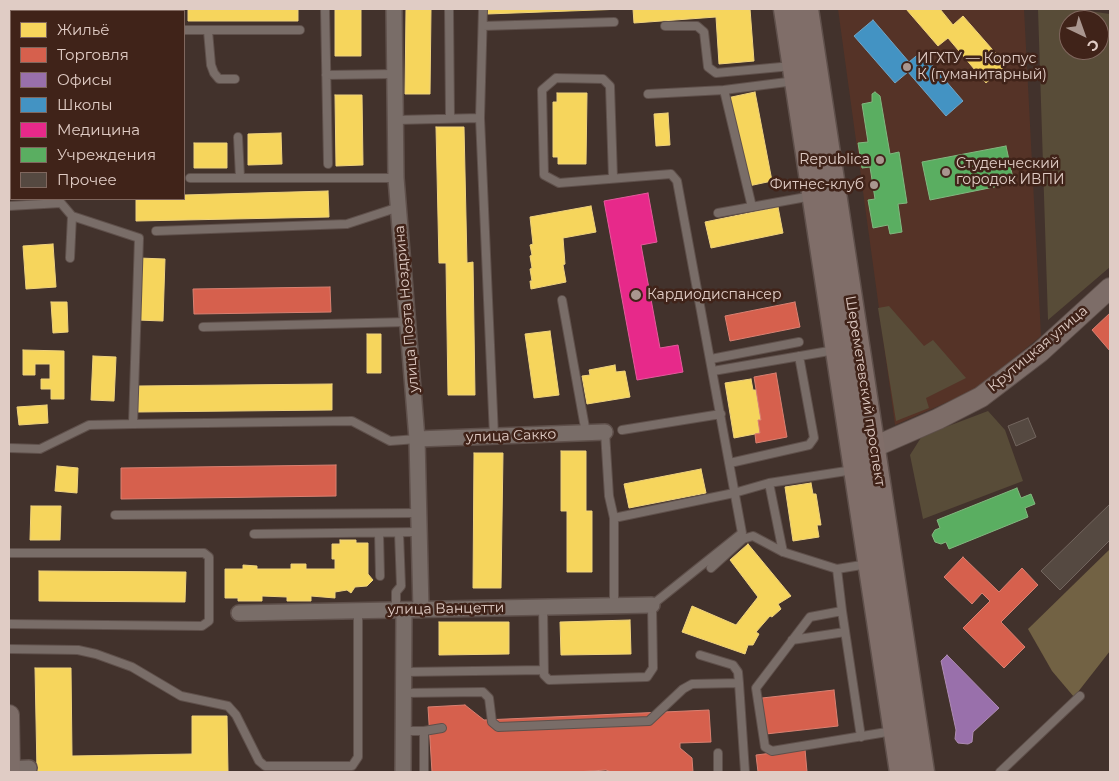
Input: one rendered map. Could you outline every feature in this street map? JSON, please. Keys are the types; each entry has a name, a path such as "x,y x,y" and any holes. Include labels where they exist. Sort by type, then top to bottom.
{"main road":[{"name":"Шереметевский проспект","path":"785,9 837,349 923,772"},
{"name":"Шереметевский проспект","path":"807,9 860,456 880,562 895,731 901,772"}],"street":[{"name":"улица Поэта Ноздрина","path":"394,9 396,178 417,439 420,610"},
{"name":"Крутицкая улица","path":"860,456 938,419 981,396 1025,364 1110,288"},
{"name":"улица Сакко","path":"417,439 605,432"},
{"name":"улица Ванцетти","path":"239,613 652,605"},
{"path":"400,610 404,672 403,772"},
{"path":"9,715 9,770 29,768"}],"lane":[{"path":"325,9 328,164"},
{"path":"449,9 450,118"},
{"path":"483,9 480,118 494,436"},
{"path":"483,26 614,22"},
{"path":"665,26 697,26 704,32 708,67 716,73 795,74"},
{"path":"185,30 300,30"},
{"path":"208,31 210,64 214,73 219,79 235,79"},
{"path":"326,75 395,74"},
{"path":"648,94 724,90 795,74"},
{"path":"543,607 544,670 549,680 647,677 653,668 652,605 742,533 677,181 671,174 559,183 544,174 542,90 556,78 603,79 610,86 613,178"},
{"path":"724,90 752,207"},
{"path":"396,120 480,118"},
{"path":"238,138 240,177"},
{"path":"190,178 396,178"},
{"path":"718,213 814,196"},
{"path":"9,206 61,203 72,216 140,238 133,424"},
{"path":"156,231 347,224 399,206"},
{"path":"70,258 72,216"},
{"path":"562,300 586,433"},
{"path":"203,328 408,322"},
{"path":"711,359 799,342"},
{"path":"713,371 837,349"},
{"path":"730,463 808,445 814,438 799,356"},
{"path":"622,430 721,414"},
{"path":"9,448 40,449 89,426 133,424 352,421 390,441 417,439"},
{"path":"605,432 609,496 614,518 614,606"},
{"path":"614,518 734,493 860,456"},
{"path":"769,483 783,552"},
{"path":"115,515 419,513"},
{"path":"399,532 401,586 396,592 400,610"},
{"path":"254,534 419,532"},
{"path":"380,533 380,576"},
{"path":"711,568 744,539 753,536 783,552 837,569 880,562"},
{"path":"9,553 204,552 210,557 209,621 202,626 9,624"},
{"path":"837,569 861,736"},
{"path":"9,649 78,650 96,654 132,667 181,696 228,706 236,715 258,761 265,766 352,766 358,758 358,611"},
{"path":"842,611 810,617 756,688 765,747 772,751 895,731"},
{"path":"792,640 845,632"},
{"path":"700,655 734,665 738,672 745,772"},
{"path":"404,672 544,670"},
{"path":"404,693 483,692 489,698 492,722 498,727 649,721 683,688 692,684 739,682"},
{"path":"1000,772 1080,696"},
{"path":"403,731 424,732 442,728"},
{"path":"424,732 424,772"},
{"path":"718,754 718,772"}],"shaded area":[{"name":"Студенческий городок ИВПИ","path":"838,9 1024,9 1041,336 975,390 895,425"},
{"path":"1038,9 1081,10 1059,10 1059,60 1109,60 1110,14 1110,267 1048,320"},
{"path":"889,306 924,346 933,340 966,378 926,398 929,408 896,421 878,308"},
{"path":"988,411 1005,430 1023,481 923,519 910,455 922,436"},
{"path":"1110,549 1110,651 1074,697 1052,671 1028,629"}],"building: Жильё":[{"path":"60,9 132,9 132,10"},
{"path":"188,9 298,9 298,21 188,21"},
{"path":"335,9 361,9 361,56 335,56"},
{"path":"406,9 431,9 430,94 405,94"},
{"path":"487,9 624,9 487,14"},
{"path":"633,9 750,9 754,61 719,64 716,17 634,23"},
{"path":"906,9 940,9 953,25 963,16 1006,65 986,83 948,38 938,46"},
{"path":"9,26 10,26 10,70"},
{"path":"755,92 772,181 744,187 727,98"},
{"path":"557,93 587,93 586,164 558,164 558,157 553,157 553,102 557,102"},
{"path":"335,95 362,95 363,165 336,166"},
{"path":"668,113 670,145 656,146 654,114"},
{"path":"436,127 464,127 467,263 473,262 475,395 448,395 446,263 439,263"},
{"path":"281,133 282,164 248,165 248,134"},
{"path":"194,143 227,143 227,168 194,168"},
{"path":"328,191 329,217 136,221 136,200 185,200 185,195"},
{"path":"591,206 596,232 563,238 565,264 563,265 566,282 531,289 530,269 532,268 530,256 532,255 530,245 533,244 530,217"},
{"path":"778,207 783,233 711,248 705,222"},
{"path":"53,244 56,287 26,289 23,246"},
{"path":"139,258 165,259 163,321 137,320"},
{"path":"51,302 67,302 68,332 53,333"},
{"path":"550,331 559,395 534,398 525,334"},
{"path":"367,334 381,334 381,373 367,373"},
{"path":"23,350 64,351 64,399 51,399 51,389 41,389 41,379 50,379 50,364 35,364 35,375 23,375"},
{"path":"93,356 116,357 114,401 91,400"},
{"path":"615,365 616,372 625,371 630,397 587,404 582,376 590,375 589,370"},
{"path":"751,379 753,390 756,390 761,420 758,420 760,433 734,438 725,383"},
{"path":"332,384 332,410 138,412 138,386"},
{"path":"47,405 48,423 19,425 17,407"},
{"path":"561,451 586,451 586,511 592,511 592,572 567,572 567,511 561,511"},
{"path":"474,453 503,453 501,588 473,588"},
{"path":"57,466 78,468 77,493 55,491"},
{"path":"701,469 706,493 629,508 624,484"},
{"path":"811,483 813,494 816,494 821,525 817,525 819,537 793,541 785,487"},
{"path":"31,506 61,506 60,540 30,540"},
{"path":"340,540 356,540 356,543 368,543 368,574 373,580 367,586 355,587 351,593 347,590 335,592 335,598 311,596 311,601 287,601 287,597 262,596 262,601 238,601 238,598 225,598 225,569 243,569 243,565 257,566 257,569 291,569 291,564 306,564 306,569 335,569 335,559 332,559 332,544 340,544"},
{"path":"748,544 791,596 778,604 781,609 772,617 770,616 756,632 759,634 753,645 748,645 745,654 682,632 692,606 736,625 758,597 730,560"},
{"path":"39,571 186,572 185,602 39,601"},
{"path":"630,620 631,654 561,655 560,622"},
{"path":"439,622 509,622 509,654 439,655"},
{"path":"35,668 71,668 72,756 192,754 192,716 227,716 228,772 37,772"}],"building: Торговля":[{"path":"330,287 331,312 194,314 193,289"},
{"path":"795,302 800,327 730,341 725,316"},
{"path":"1110,313 1110,351 1092,330"},
{"path":"776,373 787,437 756,443 755,434 760,433 758,420 761,420 754,377"},
{"path":"336,465 336,496 121,499 121,468"},
{"path":"963,557 999,592 1022,568 1038,585 1001,622 1025,647 1004,668 963,628 990,601 982,593 972,604 944,577"},
{"path":"834,690 838,726 766,734 762,698"},
{"path":"465,705 484,720 709,710 711,742 680,743 680,748 692,758 693,772 611,772 606,770 576,772 432,772 428,707"},
{"path":"805,749 807,772 758,772 756,755"}],"building: Офисы":[{"path":"947,655 999,708 973,732 972,742 968,744 958,743 955,739 956,730 941,661"}],"building: Школы":[{"name":"ИГХТУ — Корпус К (гуманитарный)","path":"873,20 909,62 921,52 963,101 946,116 908,72 895,83 854,36"}],"building: Медицина":[{"name":"Кардиодиспансер","path":"648,193 657,242 641,245 660,348 678,345 683,372 637,380 604,201"}],"building: Учреждения":[{"name":"Republica","path":"875,92 880,96 890,154 899,152 907,203 898,204 902,232 890,234 888,225 873,228 868,200 875,199 870,167 862,168 858,143 868,142 862,104 872,102 872,94"},
{"path":"1006,146 1014,183 930,200 922,162"},
{"path":"1017,488 1021,498 1031,494 1035,504 1025,508 1028,517 949,549 946,542 941,544 935,542 932,535 935,530 940,528 937,520"}],"building: Прочее":[{"path":"1028,418 1036,437 1016,446 1008,426"},
{"path":"1110,504 1110,540 1060,590 1041,571"}],"place":[{"name":"ИГХТУ — Корпус К (гуманитарный)","path":"907,67"},
{"name":"Republica","path":"880,160"},
{"name":"Студенческий городок ИВПИ","path":"946,172"},
{"name":"Фитнес-клуб","path":"874,185"},
{"name":"Кардиодиспансер","path":"636,295"}]}
